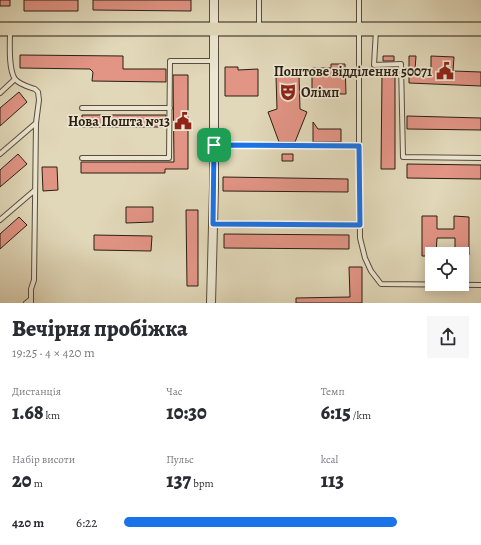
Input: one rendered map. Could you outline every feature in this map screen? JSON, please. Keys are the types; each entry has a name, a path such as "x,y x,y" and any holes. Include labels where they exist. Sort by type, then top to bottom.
{"main road":[{"path":"5,29 481,30"}],"street":[{"path":"211,303 214,145 214,0"}],"lane":[{"path":"259,30 260,0"},
{"path":"359,0 360,238 371,271 381,284 481,284"},
{"path":"5,29 11,67 15,79 26,86 35,89 38,92 39,100 36,123 34,280 31,288 31,301 26,303"},
{"path":"376,30 374,65 402,64 403,157 481,158"},
{"path":"82,158 170,158 170,62 214,61"},
{"path":"0,93 15,79"},
{"path":"82,108 170,108"},
{"path":"0,154 36,123"},
{"path":"214,145 359,146"},
{"path":"0,220 35,190"},
{"path":"213,224 360,225"}],"building":[{"path":"0,0 10,0 10,6 0,6"},
{"path":"24,0 78,0 78,11 24,11"},
{"path":"93,0 191,0 191,11 93,10"},
{"path":"20,55 123,56 123,69 166,69 166,82 92,81 93,72 90,69 20,68"},
{"path":"383,56 394,56 394,61 383,61"},
{"path":"409,56 416,56 415,70 431,70 431,56 454,57 453,71 481,72 481,86 409,83"},
{"path":"331,64 345,64 346,94 312,94 312,68 331,68"},
{"path":"225,67 238,67 238,70 258,69 258,96 225,96"},
{"path":"382,74 395,74 395,169 381,169"},
{"path":"173,75 188,75 188,169 165,169 165,173 81,173 81,162 174,162"},
{"name":"Олімп","path":"299,75 300,109 307,112 295,142 279,142 268,112 277,109 276,76"},
{"path":"19,92 27,102 0,126 0,108"},
{"path":"82,115 166,115 166,127 82,127"},
{"path":"407,116 481,118 481,130 407,129"},
{"path":"313,122 318,129 341,129 341,142 313,142"},
{"path":"18,154 27,164 0,187 0,170"},
{"path":"282,154 293,154 293,161 282,161"},
{"path":"407,164 481,165 481,179 407,178"},
{"path":"42,167 57,167 58,190 43,191"},
{"path":"223,177 348,179 348,192 223,191"},
{"path":"126,207 153,207 153,222 126,223"},
{"path":"186,210 198,210 198,286 187,286"},
{"path":"422,216 437,216 437,229 454,229 454,216 469,217 469,247 455,247 455,238 437,238 436,247 425,247 425,256 422,256"},
{"path":"19,217 27,225 0,249 0,234"},
{"path":"224,234 349,235 349,249 224,248"},
{"path":"94,235 152,236 151,251 94,250"},
{"path":"349,267 362,267 362,303 296,303 296,298 350,297"}],"place":[{"name":"Поштове відділення 50071","path":"445,71"},
{"name":"Олімп","path":"288,92"},
{"name":"Нова Пошта №13","path":"183,121"}],"route":[{"path":"214,145 359,146 360,225 213,224 214,145"}]}
